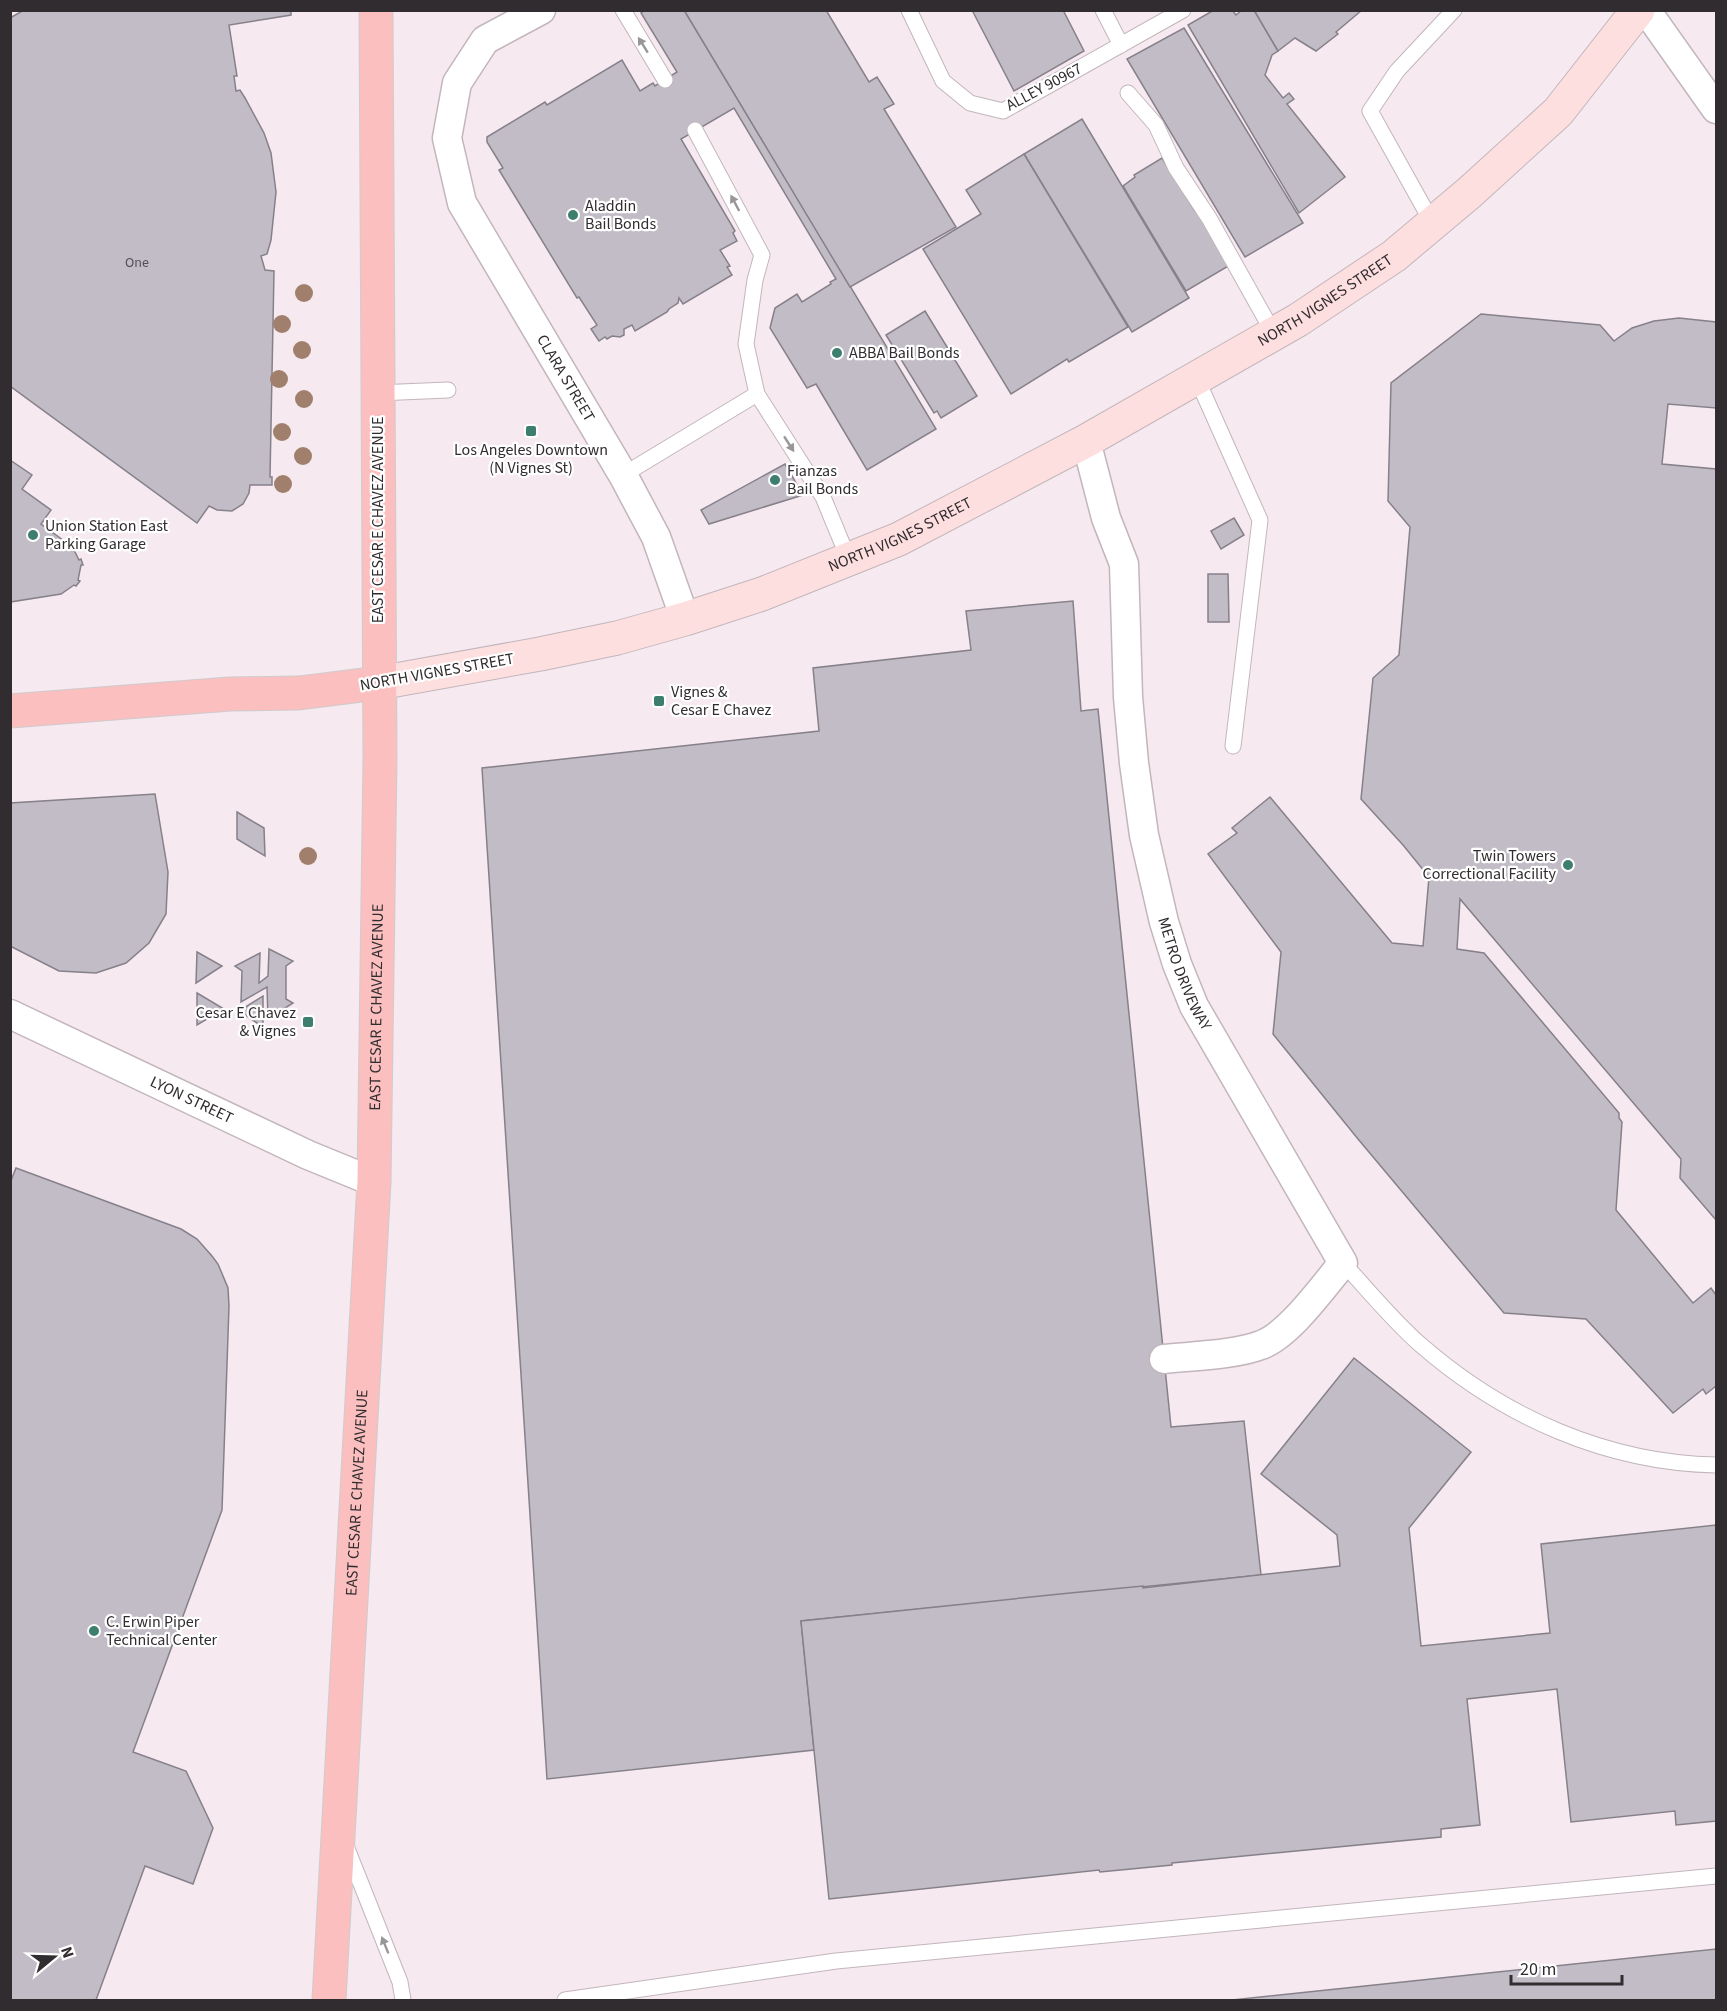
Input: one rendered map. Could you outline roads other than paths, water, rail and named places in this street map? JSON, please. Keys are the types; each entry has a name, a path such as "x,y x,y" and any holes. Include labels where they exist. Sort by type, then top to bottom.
{"main road":[{"name":"EAST CESAR E CHAVEZ AVENUE","path":"329,2001 374,1182 380,758 376,10"},
{"name":"NORTH VIGNES STREET","path":"10,711 230,694 299,693 379,683 617,638 762,594 849,560 943,517 1197,380 1274,334 1394,256 1558,112 1638,10"}],"street":[{"name":"CLARA STREET","path":"541,10 485,40 457,83 447,138 462,203 623,475 656,537 685,619"},
{"path":"1646,10 1716,109"},
{"name":"METRO DRIVEWAY","path":"1086,441 1106,518 1124,564 1128,697 1134,763 1144,835 1167,932 1194,1006 1343,1263"},
{"name":"LYON STREET","path":"10,1014 308,1155 374,1182"},
{"path":"1164,1359 1246,1350 1277,1337 1343,1263"}],"lane":[{"path":"623,10 665,80"},
{"name":"ALLEY 90967","path":"909,10 943,81 970,104 1003,111 1184,10"},
{"path":"1103,10 1121,45"},
{"path":"1433,224 1370,111 1397,71 1454,10"},
{"path":"1128,93 1156,125 1176,168 1209,218 1274,334"},
{"path":"695,130 762,255 755,280 746,344 758,394 823,496 849,560"},
{"path":"1197,380 1260,520 1233,746"},
{"path":"377,393 448,390"},
{"path":"623,475 758,394"},
{"path":"1343,1263 1421,1346 1486,1395 1552,1430 1609,1450 1663,1460 1716,1465"},
{"path":"338,1825 400,1982 403,2001"},
{"path":"565,2001 836,1961 1716,1876"}],"place":[{"name":"Aladdin Bail Bonds","path":"573,215"},
{"name":"ABBA Bail Bonds","path":"837,353"},
{"name":"Los Angeles Downtown (N Vignes St)","path":"531,431"},
{"name":"Fianzas Bail Bonds","path":"775,480"},
{"name":"Union Station East Parking Garage","path":"33,535"},
{"name":"Vignes & Cesar E Chavez","path":"659,701"},
{"name":"Twin Towers Correctional Facility","path":"1568,865"},
{"name":"Cesar E Chavez & Vignes","path":"308,1022"},
{"name":"C. Erwin Piper Technical Center","path":"94,1631"}]}
